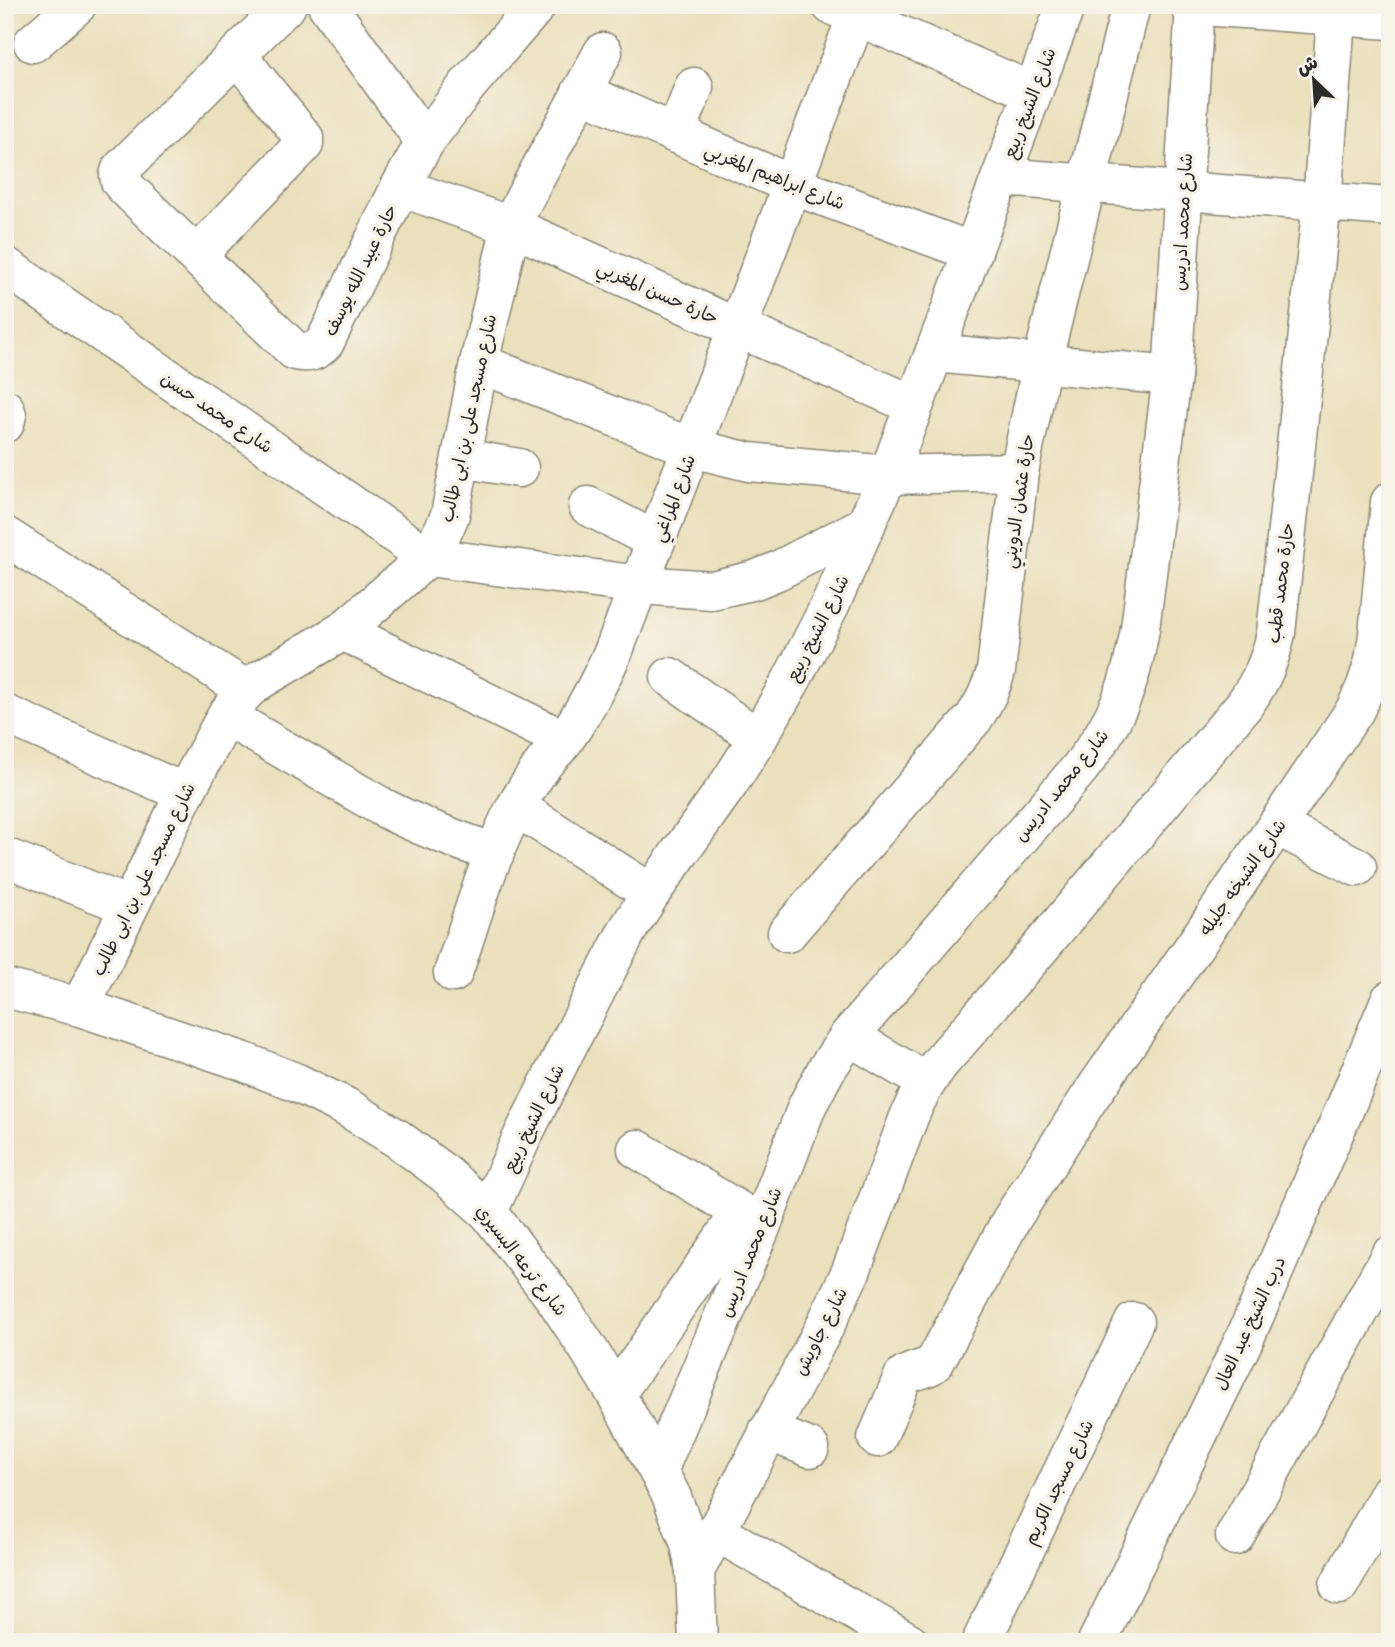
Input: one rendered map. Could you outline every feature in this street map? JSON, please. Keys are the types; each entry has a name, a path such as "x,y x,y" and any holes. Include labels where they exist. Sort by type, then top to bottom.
{"street":[{"path":"33,43 77,5"},
{"path":"196,256 304,144 304,138 237,55 287,5"},
{"path":"327,5 425,142"},
{"name":"حارة عبيد الله يوسف","path":"237,55 121,169 120,181 295,351 312,352 325,342 400,187 425,142 467,86 537,5"},
{"name":"شارع الشيخ ربيع","path":"488,1212 565,1051 628,931 650,893 730,782 758,738 831,603 888,475 1066,5"},
{"name":"حارة عثمان الدويني","path":"787,933 984,704 996,671 1019,472 1042,363 1130,5"},
{"path":"1189,5 1337,11 1390,20"},
{"name":"شارع محمد ادريس","path":"658,1471 752,1219 826,1070 849,1036 1080,768 1099,743 1127,688 1135,659 1172,376 1195,6"},
{"path":"850,9 1033,92"},
{"name":"شارع المراغي","path":"453,973 495,853 516,807 538,772 584,711 600,681 640,585 792,185 850,9"},
{"name":"حارة محمد قطب","path":"926,1082 1244,705 1265,671 1276,633 1322,202 1337,11"},
{"name":"شارع مسجد على بن ابى طالب","path":"80,1007 185,793 236,703 274,671 343,631 428,557 444,529 450,515 479,363 511,226 603,52"},
{"path":"676,134 694,87"},
{"name":"شارع ابراهيم المغربي","path":"581,92 792,185 973,252"},
{"path":"1001,177 1390,207"},
{"name":"حارة حسن المغربي","path":"400,187 511,226 914,405"},
{"name":"شارع محمد حسن","path":"5,266 428,557"},
{"path":"935,354 1172,376"},
{"path":"479,363 692,448 749,462 888,475 1019,472"},
{"path":"5,409 5,423"},
{"path":"461,458 519,468"},
{"name":"شارع الشيخه جليله","path":"877,1438 903,1377 908,1373 929,1368 935,1362 1011,1220 1089,1098 1348,720 1366,686 1374,661 1390,502"},
{"path":"588,506 656,541"},
{"path":"428,557 640,585 712,590 755,580 777,571 866,525"},
{"path":"5,536 382,807 436,833 495,853"},
{"path":"343,631 564,740"},
{"path":"670,677 758,738"},
{"path":"5,715 185,793"},
{"path":"516,807 650,893"},
{"path":"1277,826 1357,867"},
{"path":"5,857 130,906"},
{"name":"شارع ترعه البسيري","path":"5,988 80,1007 242,1061 297,1083 348,1108 398,1139 445,1174 488,1212 556,1300 616,1394 658,1471 690,1544 695,1570 698,1642"},
{"name":"درب الشيخ عبد العال","path":"1097,1642 1244,1339 1390,1000"},
{"path":"849,1036 926,1082"},
{"name":"شارع جاويش","path":"695,1570 824,1328 851,1271 916,1099 926,1082"},
{"path":"616,1394 752,1219 637,1149"},
{"path":"1235,1536 1390,1256"},
{"name":"شارع مسجد الكريم","path":"981,1642 1134,1322"},
{"path":"768,1431 810,1448"},
{"path":"1339,1585 1390,1492"},
{"path":"715,1531 909,1642"}]}
